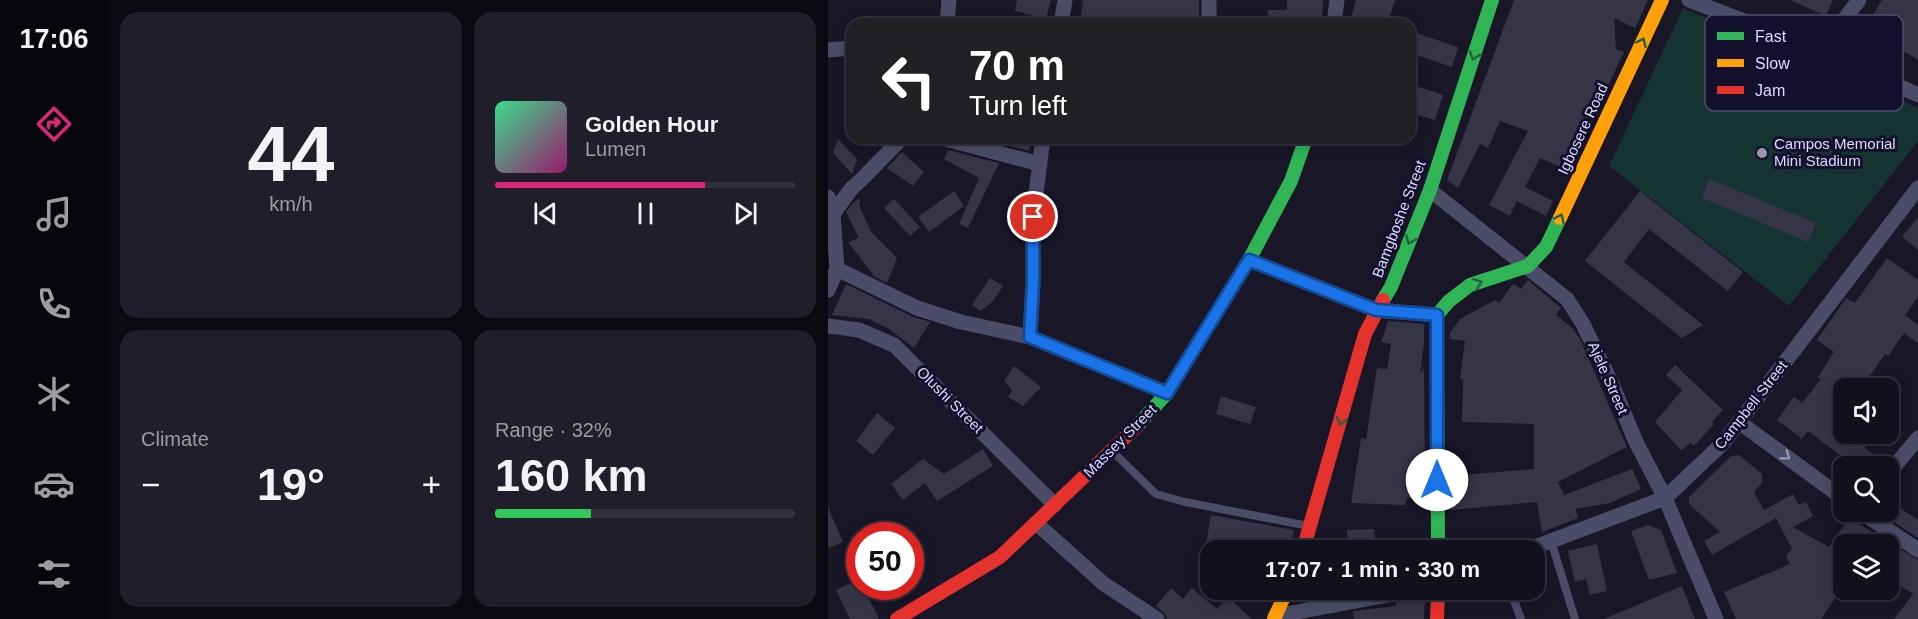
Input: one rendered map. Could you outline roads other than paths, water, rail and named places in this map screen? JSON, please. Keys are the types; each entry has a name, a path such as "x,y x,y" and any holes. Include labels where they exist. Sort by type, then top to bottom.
{"main road":[{"name":"Bamgboshe Street","path":"1306,540 1365,334 1391,286 1430,190 1492,0"},
{"name":"Igbosere Road","path":"1528,266 1546,247 1662,0"},
{"name":"Massey Street","path":"897,619 1000,557 1132,432 1167,393 1249,260 1291,181 1304,144"},
{"path":"1438,540 1437,315 1449,301 1470,285 1528,266"},
{"path":"1274,618 1282,600"},
{"path":"1437,619 1438,600"}],"street":[{"path":"948,18 950,0"},
{"path":"1062,18 1065,0"},
{"path":"1209,0 1209,18"},
{"path":"1335,18 1337,0"},
{"path":"1689,0 1729,15"},
{"path":"1848,15 1859,0"},
{"path":"828,45 846,47"},
{"path":"1903,87 1918,94"},
{"path":"833,214 851,189 896,144"},
{"path":"965,144 1040,164"},
{"path":"1030,337 1033,217 1042,144"},
{"name":"Campbell Street","path":"1545,543 1665,498 1723,443 1918,188"},
{"name":"Ajele Street","path":"1430,190 1568,299 1583,324 1636,442 1665,498 1716,619"},
{"path":"828,197 833,214 837,269 828,290"},
{"path":"1249,260 1376,310 1437,315"},
{"path":"837,269 917,308 961,322 1030,337 1167,393"},
{"name":"Olushi Street","path":"828,326 859,330 894,345 1055,505"},
{"path":"1739,422 1833,491"},
{"path":"1899,461 1918,438"},
{"path":"1876,522 1918,550"},
{"path":"1036,523 1104,584 1157,619"},
{"path":"1274,618 1331,613 1378,600"}],"lane":[{"path":"1112,451 1156,494 1185,502 1310,526"},
{"path":"1551,541 1575,619"},
{"path":"1514,600 1521,619"}],"place":[{"name":"Campos Memorial Mini Stadium","path":"1762,153"}]}
